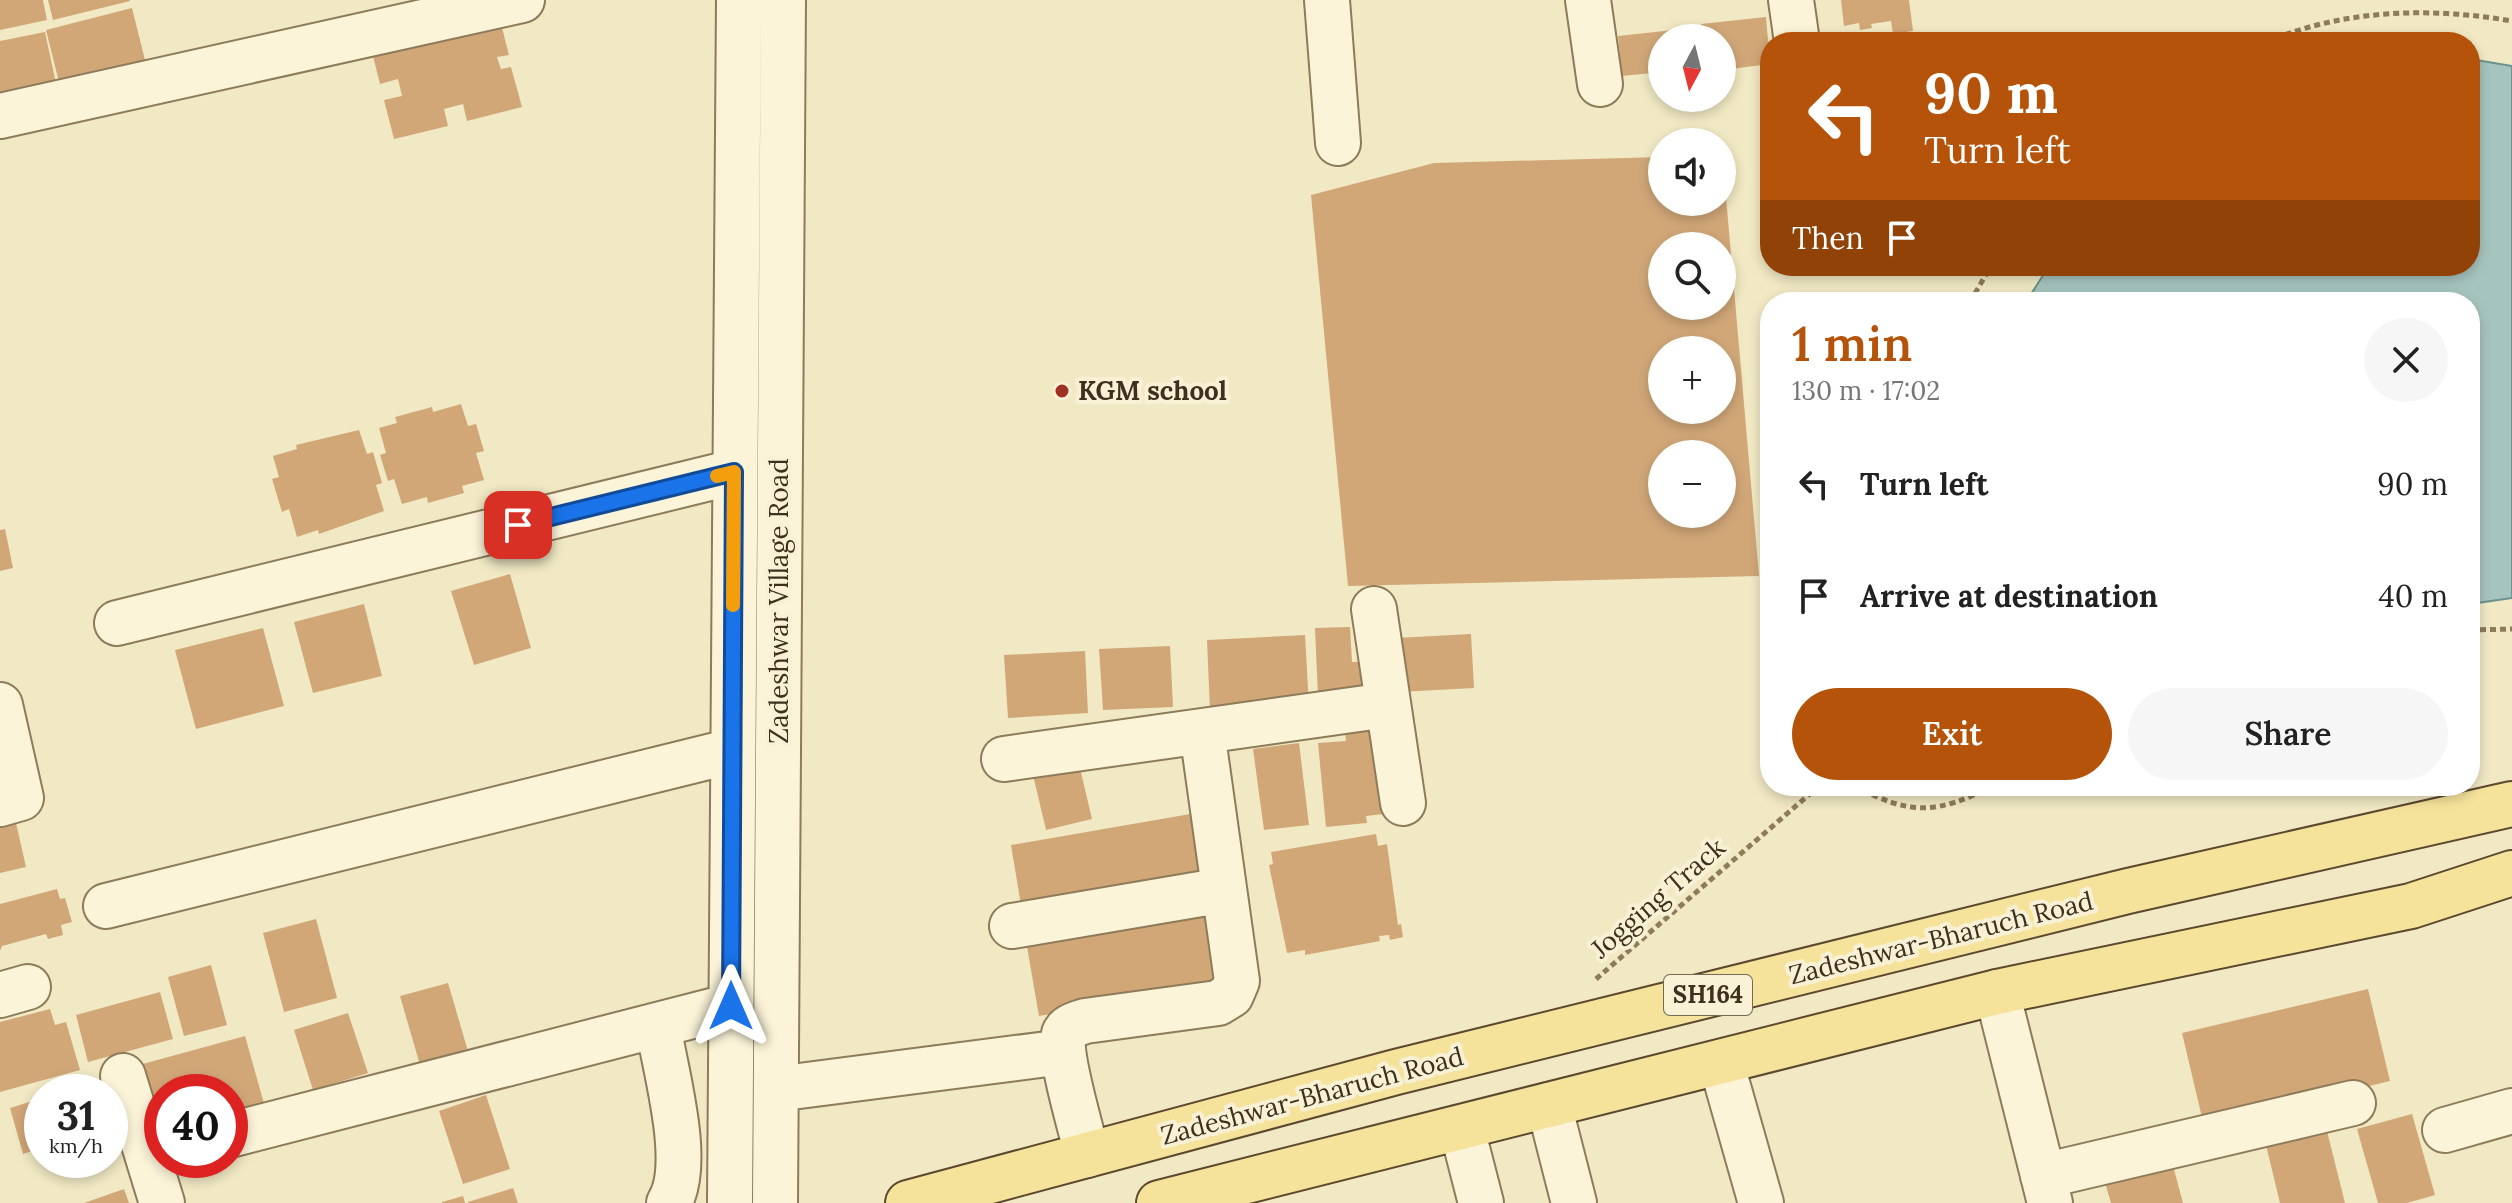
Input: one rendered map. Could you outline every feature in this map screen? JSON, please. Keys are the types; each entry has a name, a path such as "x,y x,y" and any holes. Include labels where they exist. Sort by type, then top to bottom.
{"main road":[{"name":"Zadeshwar-Bharuch Road","path":"908,1203 1396,1072 2128,891 2512,804"},
{"name":"SH164","path":"1159,1203 1238,1194 1549,1105 1997,992 2411,906 2512,873"}],"street":[{"path":"0,116 522,0"},
{"path":"730,1203 739,0"},
{"name":"Zadeshwar Village Road","path":"775,1203 783,0"},
{"path":"1327,0 1338,143"},
{"path":"1588,0 1600,84"},
{"path":"1791,0 1796,32"},
{"path":"117,623 734,472"},
{"path":"1374,609 1403,803"},
{"path":"0,705 21,798 0,804"},
{"path":"1004,759 1387,705"},
{"path":"1087,1155 1063,1052 1064,1034 1070,1026 1085,1021 1218,1003 1231,995 1237,981 1202,731"},
{"path":"106,906 732,751"},
{"path":"1012,926 1224,890"},
{"path":"1997,992 2047,1189 2353,1103"},
{"path":"248,1130 731,1006"},
{"path":"658,1025 679,1160 677,1189 669,1203"},
{"path":"776,1089 1063,1052"},
{"path":"1721,1062 1761,1203"},
{"path":"128,1088 144,1127"},
{"path":"1549,1105 1574,1203"},
{"path":"2445,1130 2512,1111"},
{"path":"1462,1129 1481,1203"},
{"path":"158,1178 162,1203"}],"path":[{"path":"2291,32 2368,14 2472,14 2512,21"},
{"path":"2480,630 2512,629"},
{"name":"Jogging Track","path":"1594,980 1807,796"},
{"path":"1873,796 1884,802 1936,810 1970,796"}],"water":[{"path":"2480,61 2512,66 2512,598 2480,603 2480,292 2032,292 2043,276 2480,276"}],"building":[{"path":"0,0 43,0 47,20 0,30"},
{"path":"48,0 130,0 130,1 53,20"},
{"path":"1841,0 1909,0 1913,31 1893,32 1891,21 1871,24 1872,28 1860,30 1859,23 1844,26"},
{"path":"132,8 147,68 61,90 46,30"},
{"path":"1766,17 1767,32 1760,32 1760,65 1736,68 1736,24 1701,24"},
{"path":"500,20 509,55 497,57 501,69 511,67 522,107 467,121 463,104 444,109 448,126 394,139 384,100 402,96 398,79 380,84 372,52"},
{"path":"45,32 57,88 0,100 0,41"},
{"path":"1648,33 1648,73 1622,76 1618,36"},
{"path":"1648,157 1648,216 1728,216 1729,232 1648,232 1648,320 1736,320 1736,312 1759,576 1348,586 1311,195 1434,163"},
{"path":"461,404 468,426 476,424 484,451 476,453 484,480 462,486 464,493 428,503 427,497 402,504 394,479 388,481 380,455 386,453 379,428 397,423 395,417 432,407 433,412"},
{"path":"359,430 367,454 373,452 382,483 376,485 384,511 319,534 318,530 297,537 289,509 282,512 272,479 279,477 273,456 297,449 296,445"},
{"path":"5,529 13,568 0,571 0,530"},
{"path":"510,574 531,648 474,665 451,591"},
{"path":"364,604 382,676 313,693 294,622"},
{"path":"1350,627 1352,662 1365,662 1367,693 1318,696 1315,628"},
{"path":"263,628 284,706 196,729 175,650"},
{"path":"1471,634 1474,688 1399,692 1396,638"},
{"path":"1305,635 1309,706 1210,711 1207,640"},
{"path":"1170,646 1173,707 1103,710 1099,649"},
{"path":"1085,651 1088,713 1008,718 1004,655"},
{"path":"1374,719 1383,814 1366,816 1367,823 1326,827 1318,743 1346,741 1344,722"},
{"path":"1299,743 1309,825 1264,830 1253,749"},
{"path":"1079,764 1092,819 1046,830 1033,775"},
{"path":"1196,813 1208,879 1022,911 1011,845"},
{"path":"16,823 26,867 0,873 0,827"},
{"path":"1376,834 1378,846 1387,844 1398,925 1401,924 1403,937 1390,940 1389,935 1379,936 1380,941 1305,955 1305,950 1287,953 1269,865 1273,864 1271,852"},
{"path":"57,889 60,899 65,898 72,922 61,925 63,935 48,939 46,934 2,946 0,951 0,904"},
{"path":"1209,909 1222,984 1039,1016 1026,941"},
{"path":"316,919 337,998 284,1012 263,933"},
{"path":"211,965 227,1025 184,1036 168,977"},
{"path":"448,983 470,1058 422,1072 400,996"},
{"path":"2368,989 2390,1081 2204,1126 2182,1033"},
{"path":"160,992 173,1039 88,1062 76,1015"},
{"path":"50,1009 55,1025 66,1022 80,1070 65,1074 24,1074 24,1085 0,1092 0,1022"},
{"path":"348,1013 368,1073 313,1090 294,1030"},
{"path":"245,1036 265,1107 248,1111 248,1074 144,1074 144,1100 128,1068"},
{"path":"486,1095 510,1169 463,1184 439,1111"},
{"path":"24,1104 23,1154 10,1108"},
{"path":"2412,1114 2435,1195 2407,1203 2378,1203 2357,1129"},
{"path":"2327,1131 2345,1203 2280,1203 2266,1145"},
{"path":"2172,1162 2183,1203 2111,1203 2104,1179"},
{"path":"513,1188 518,1203 468,1203 468,1202"},
{"path":"124,1189 129,1203 84,1203"},
{"path":"463,1196 465,1203 442,1203 442,1202"}],"slow traffic":[{"path":"717,476 734,472 733,605"}],"place":[{"name":"KGM school","path":"1062,391"}],"route":[{"path":"518,525 734,472 731,1006"}]}
